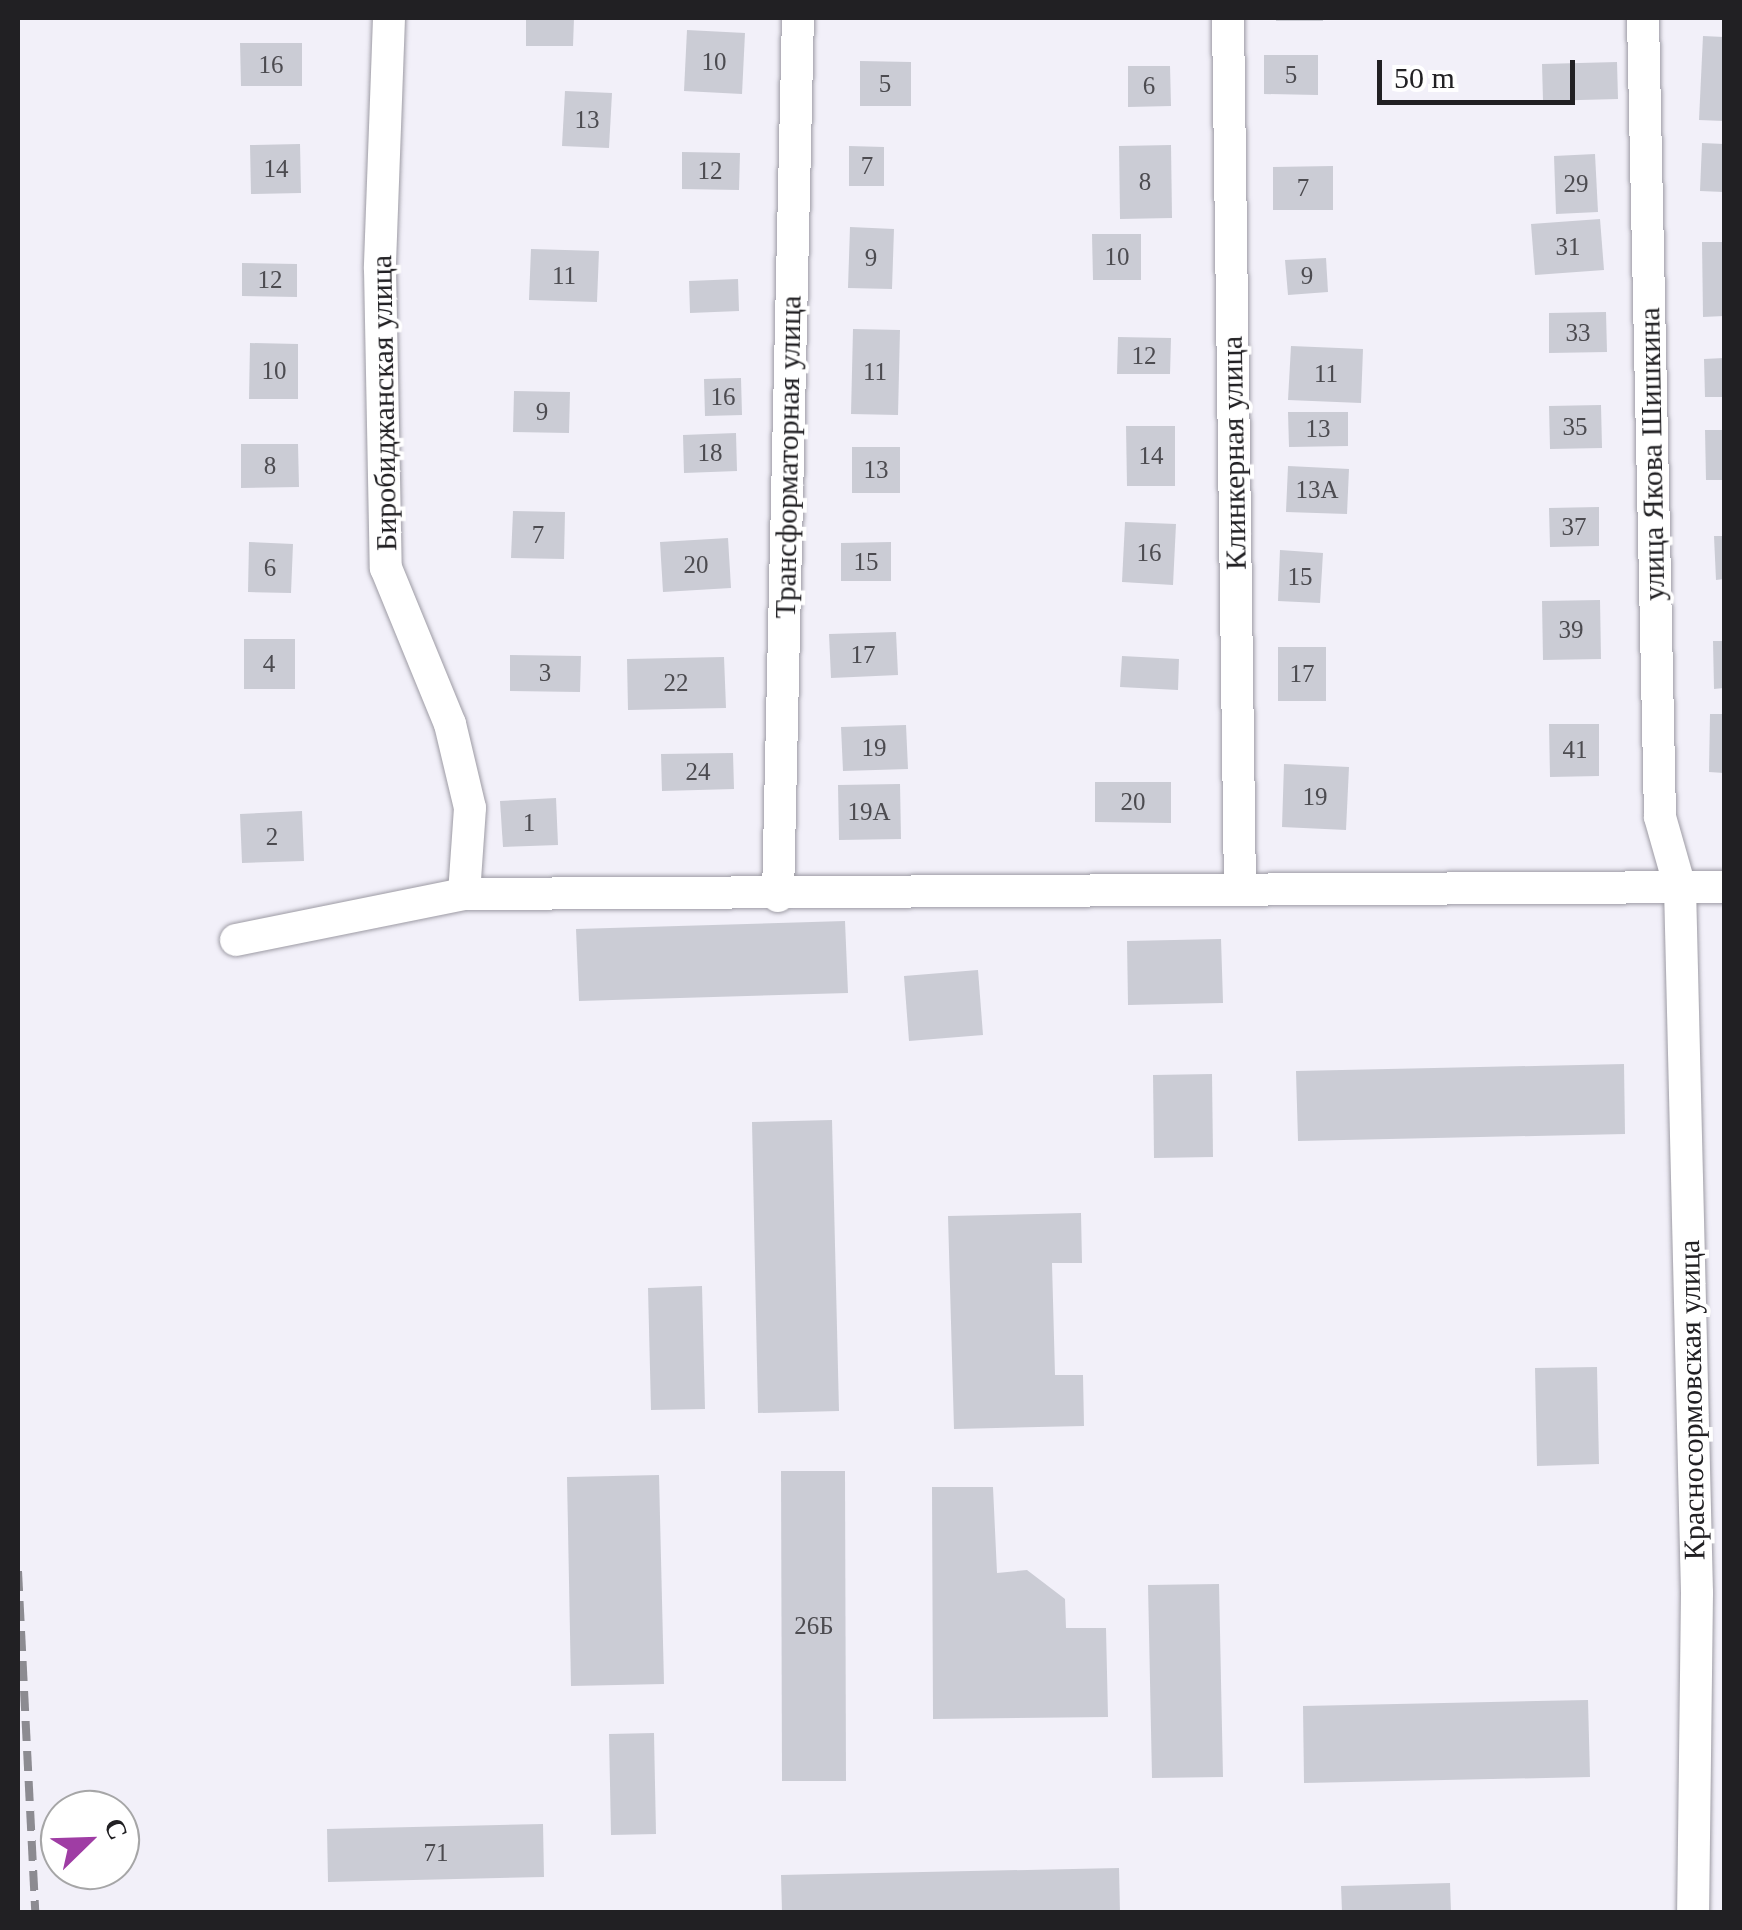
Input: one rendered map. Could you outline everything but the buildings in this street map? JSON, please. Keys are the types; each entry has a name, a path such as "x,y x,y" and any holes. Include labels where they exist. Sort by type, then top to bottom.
{"street":[{"name":"Биробиджанская улица","path":"389,18 380,269 386,568 450,724 470,808 464,894"},
{"name":"Трансформаторная улица","path":"778,896 798,18"},
{"name":"Клинкерная улица","path":"1228,18 1240,888"},
{"name":"улица Якова Шишкина","path":"1642,18 1660,818 1680,887"},
{"name":"Красносормовская улица","path":"1680,887 1697,1593 1694,1912"},
{"path":"236,940 464,894 778,896 1240,888 1724,887"}],"railway":[{"path":"18,1571 35,1912"}]}
